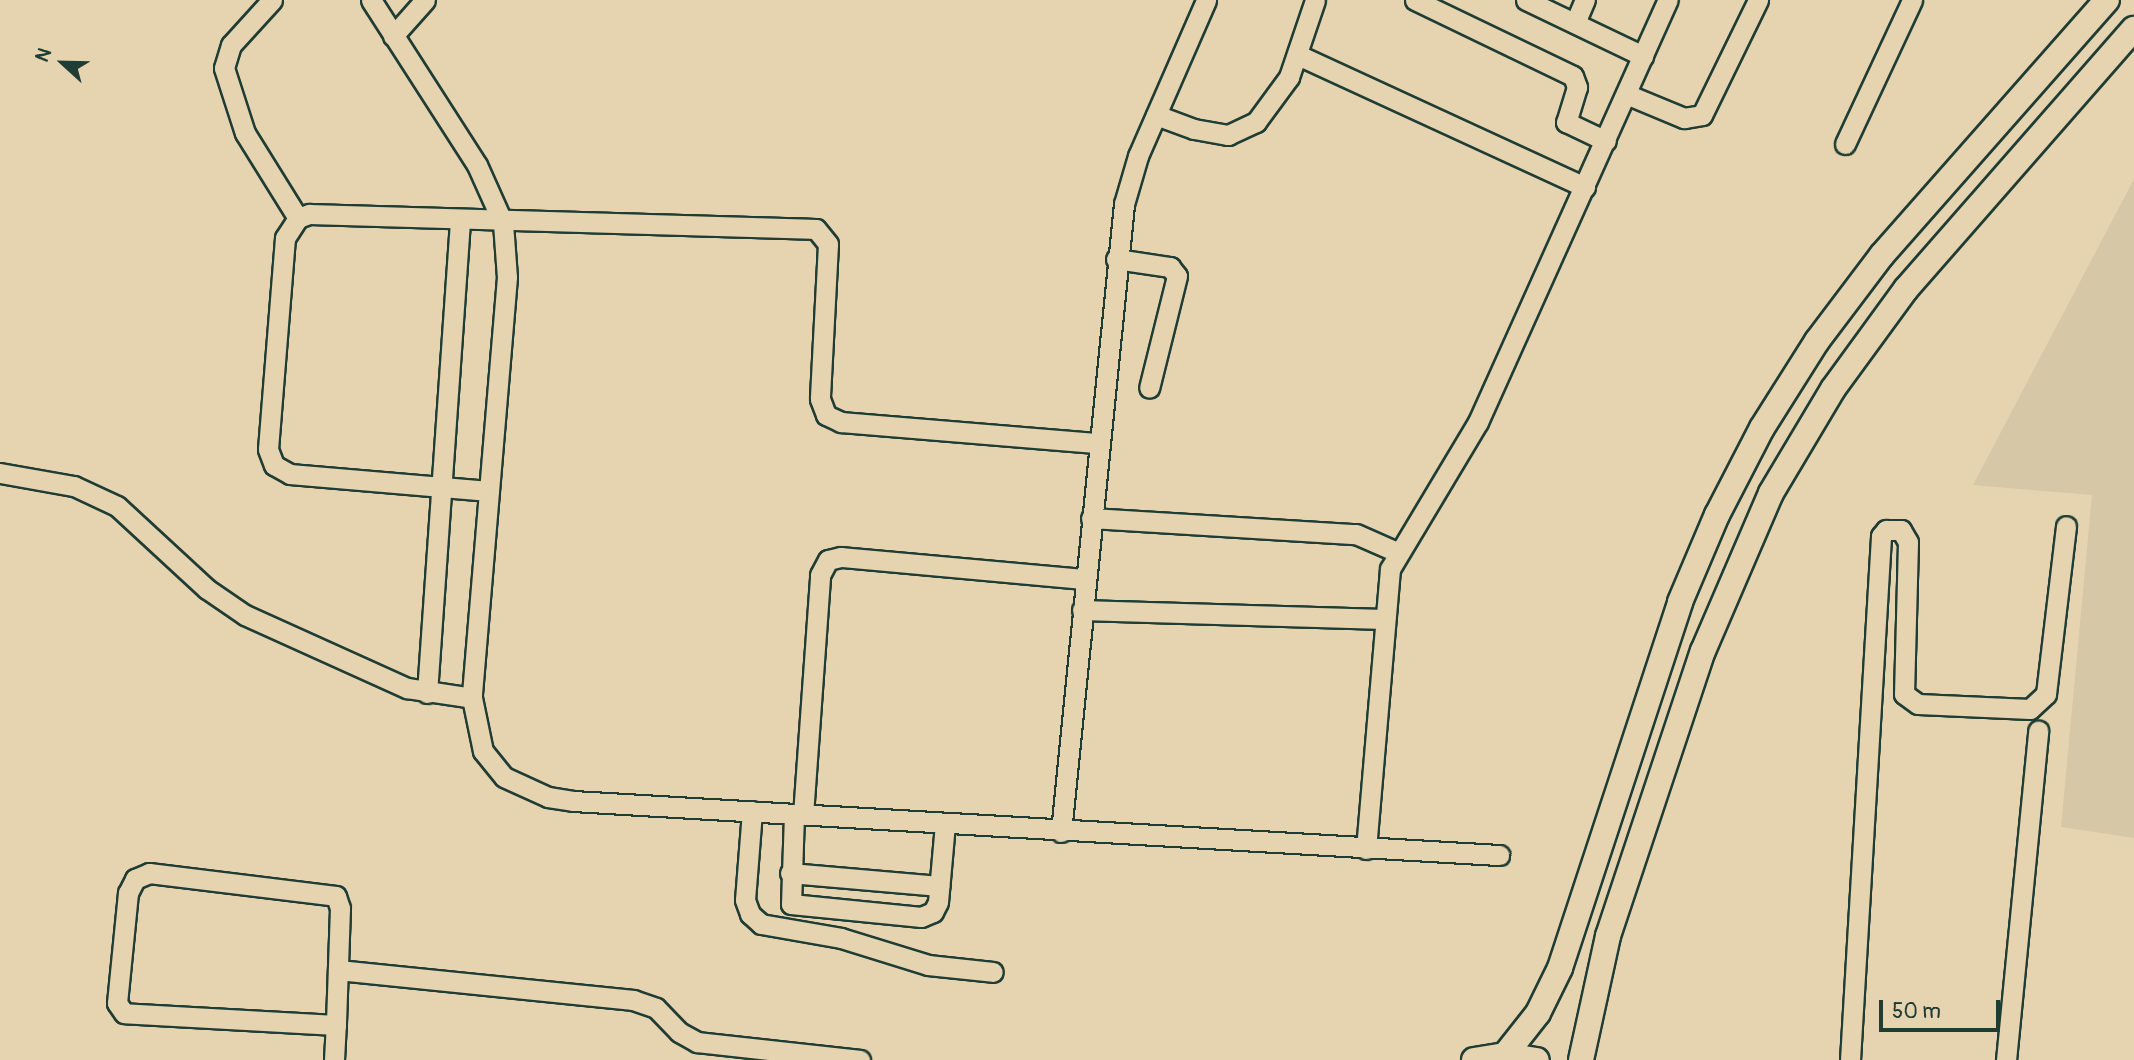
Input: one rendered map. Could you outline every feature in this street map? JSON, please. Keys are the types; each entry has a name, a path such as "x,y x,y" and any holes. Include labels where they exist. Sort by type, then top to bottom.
{"main road":[{"path":"1505,1055 1538,1013 1560,968 1680,602 1717,515 1762,428 1817,341 1882,255 2107,0"},
{"path":"1581,1060 1608,936 1703,651 1771,493 1833,389 1906,289 2134,29"},
{"path":"1474,1060 1505,1055 1537,1060"}],"lane":[{"path":"272,0 231,45 224,68 245,132 298,218"},
{"path":"371,0 477,165 503,223 507,277 472,698 483,751 504,777 526,789 573,801 1061,832 1499,855"},
{"path":"393,36 425,0"},
{"path":"1061,832 1116,260 1129,179 1206,0"},
{"path":"1156,115 1212,133 1243,131 1268,110 1298,55 1315,0"},
{"path":"1415,0 1573,76 1577,87 1566,122 1605,141"},
{"path":"1526,0 1643,56"},
{"path":"1575,23 1585,0"},
{"path":"1366,849 1387,579 1397,552 1478,422 1668,0"},
{"path":"1626,94 1684,118 1702,115 1758,0"},
{"path":"1845,144 1912,0"},
{"path":"1298,55 1585,187"},
{"path":"489,491 290,474 271,461 285,238 298,218 309,215 503,223 816,229 828,244 820,399 826,415 841,422 1098,443"},
{"path":"426,693 460,221"},
{"path":"1116,260 1170,267 1178,275 1149,388"},
{"path":"0,473 47,480 96,494 117,506 228,605 426,693 472,698"},
{"path":"1091,517 1356,534 1397,552"},
{"path":"1850,1060 1881,536 1886,530 1901,530 1909,542 1904,694 1918,704 2030,709 2046,694 2066,526"},
{"path":"945,823 936,907 926,917 797,907 789,901 820,575 828,560 841,557 1085,579"},
{"path":"1082,610 1383,619"},
{"path":"2006,1060 2038,731"},
{"path":"752,811 745,900 750,914 761,924 841,938 928,965 993,972"},
{"path":"334,1060 336,1025 340,908 331,892 149,873 130,886 117,1003 124,1013 336,1025"},
{"path":"790,873 939,886"},
{"path":"338,970 633,1000 656,1008 679,1032 697,1042 860,1060"}],"shaded area":[{"path":"2134,179 2134,838 2061,827 2092,495 1973,485"}]}
